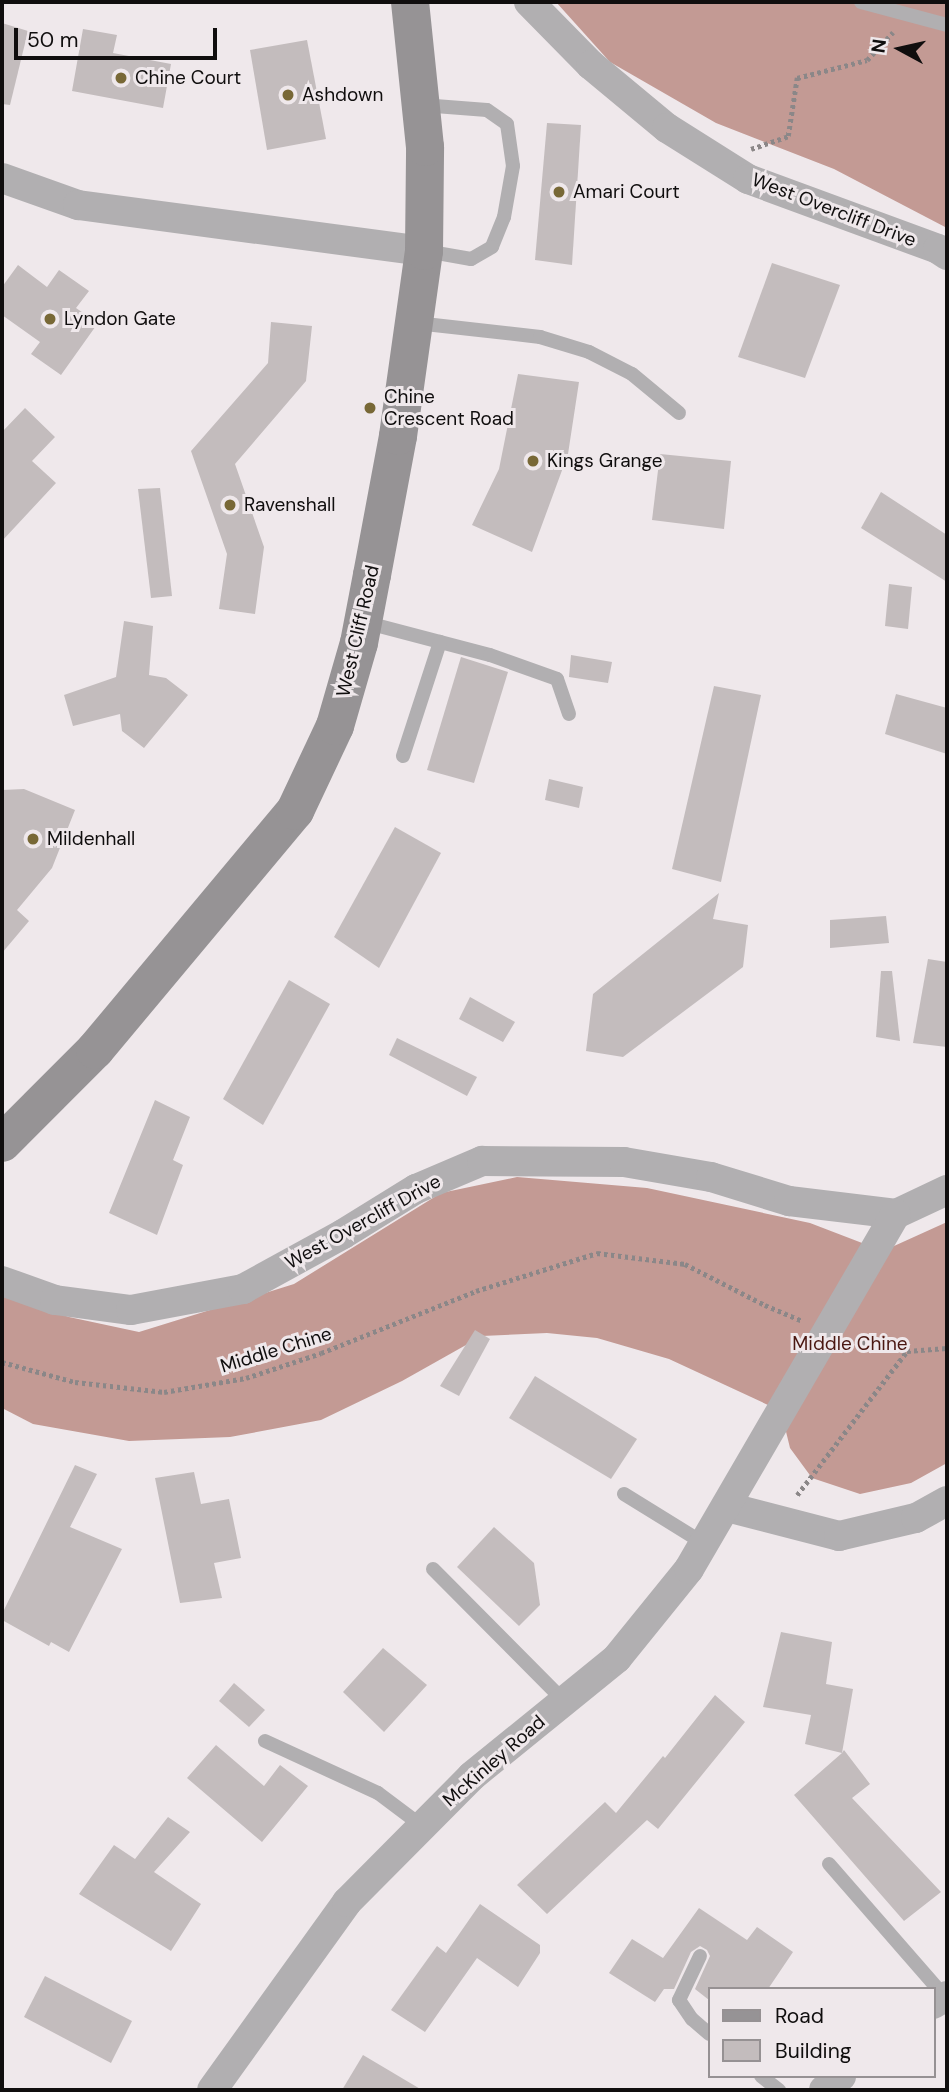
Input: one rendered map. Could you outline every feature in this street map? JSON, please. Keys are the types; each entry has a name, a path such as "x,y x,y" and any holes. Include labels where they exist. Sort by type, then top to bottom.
{"street":[{"name":"West Cliff Road","path":"2,1143 95,1050 295,811 335,726 363,621 397,436 424,251 425,147 410,2"},
{"name":"West Overcliff Drive","path":"529,2 610,81 667,128 748,179 937,248 947,256"},
{"path":"2,178 78,205 424,251"},
{"name":"West Overcliff Drive","path":"2,1280 55,1300 131,1310 243,1289 343,1234 416,1189 482,1161 624,1163 712,1177 789,1201 895,1214"},
{"path":"895,1214 947,1190"},
{"name":"McKinley Road","path":"212,2090 347,1902 472,1776 617,1658 689,1569 895,1214"},
{"path":"727,1507 839,1536 916,1518 947,1501"},
{"path":"824,2090 839,2078"}],"lane":[{"path":"861,2 947,25"},
{"path":"421,105 487,110 507,124 513,166 504,217 492,247 471,259 424,251"},
{"path":"414,323 540,337 589,352 632,374 679,413"},
{"path":"363,621 490,655 557,680 569,714"},
{"path":"403,756 440,642"},
{"path":"624,1494 705,1544"},
{"path":"433,1569 564,1701"},
{"path":"265,1741 378,1793 422,1826"},
{"path":"829,1864 932,1987"},
{"path":"700,1956 679,2000 692,2019 708,2033"},
{"path":"764,2078 779,2090"}],"path":[{"path":"719,161 788,136 797,78 867,60 908,16"},
{"name":"Middle Chine","path":"2,1362 75,1382 164,1392 246,1378 321,1353 476,1291 597,1253 685,1264 765,1305 803,1320"},
{"path":"849,1338 875,1347 907,1351 947,1348"},
{"path":"776,1521 812,1478 907,1351"}],"green space":[{"path":"556,2 947,2 947,228 834,169 716,123 610,62"},
{"name":"Middle Chine","path":"517,1177 647,1188 810,1223 883,1251 947,1222 947,1463 911,1483 860,1494 812,1478 790,1448 781,1411 669,1359 597,1338 547,1333 482,1336 402,1381 321,1420 230,1437 129,1441 33,1424 2,1408 2,1295 69,1317 139,1332 294,1284 441,1193"}],"building":[{"path":"2,23 28,31 10,105 2,104"},
{"name":"Chine Court","path":"83,29 117,35 113,53 171,64 163,108 72,91"},
{"name":"Ashdown","path":"307,40 326,139 267,150 250,50"},
{"name":"Amari Court","path":"547,123 581,125 572,265 535,260"},
{"path":"772,263 840,285 805,378 738,357"},
{"name":"Lyndon Gate","path":"18,265 47,287 59,270 89,291 76,308 98,323 61,375 31,354 40,342 2,315 2,287"},
{"name":"Ravenshall","path":"271,322 312,326 306,381 235,464 264,547 255,614 219,609 227,554 191,451 268,363"},
{"name":"Kings Grange","path":"518,374 579,382 568,454 532,552 472,525 499,469"},
{"path":"25,408 55,437 32,461 56,483 2,541 2,432"},
{"path":"660,454 731,461 724,529 652,520"},
{"path":"160,488 172,596 151,598 138,489"},
{"path":"881,492 947,535 947,582 861,528"},
{"path":"889,584 912,587 908,629 885,626"},
{"path":"124,621 153,626 149,675 166,678 188,695 144,748 122,731 120,714 73,726 64,695 116,677"},
{"path":"571,655 612,662 608,683 569,677"},
{"path":"461,657 508,672 474,783 427,770"},
{"path":"714,686 761,695 721,882 672,869"},
{"path":"896,694 947,708 947,754 885,734"},
{"path":"549,779 583,787 579,808 545,800"},
{"name":"Mildenhall","path":"24,789 75,810 52,868 17,910 29,921 2,953 2,790"},
{"path":"395,827 441,853 379,968 334,937"},
{"path":"719,893 713,919 748,925 743,967 623,1057 586,1051 593,994"},
{"path":"886,916 889,943 830,948 830,920"},
{"path":"928,959 947,962 947,1047 913,1043"},
{"path":"881,971 892,971 900,1041 876,1037"},
{"path":"289,980 330,1004 263,1125 223,1099"},
{"path":"470,997 515,1022 503,1042 459,1019"},
{"path":"397,1038 477,1077 467,1096 389,1055"},
{"path":"155,1100 190,1117 173,1160 183,1165 157,1235 109,1213"},
{"path":"475,1330 490,1339 459,1396 440,1386"},
{"path":"535,1376 637,1439 611,1479 509,1418"},
{"path":"75,1465 97,1474 70,1527 122,1549 69,1652 51,1642 49,1646 2,1620 2,1614"},
{"path":"194,1472 201,1504 229,1499 241,1558 214,1563 222,1598 180,1603 155,1478"},
{"path":"494,1527 534,1563 540,1605 519,1626 457,1567"},
{"path":"781,1632 832,1642 826,1684 853,1689 842,1753 805,1744 811,1715 763,1707"},
{"path":"383,1648 427,1685 384,1732 343,1692"},
{"path":"234,1683 265,1710 249,1727 219,1701"},
{"path":"715,1695 745,1722 658,1829 647,1820 547,1914 517,1885 605,1802 616,1813 663,1756 665,1758"},
{"path":"216,1745 264,1786 280,1765 308,1786 262,1842 187,1778"},
{"path":"844,1750 870,1784 852,1798 941,1892 904,1921 794,1795"},
{"path":"168,1817 190,1832 154,1872 201,1904 171,1951 79,1894 114,1845 135,1859"},
{"path":"480,1904 540,1945 540,1953 518,1987 477,1958 425,2032 391,2010 437,1946 446,1953"},
{"path":"699,1908 747,1940 757,1927 793,1952 769,1987 708,1987 708,1999 695,1989 710,1956 707,1950 700,1946 691,1952 674,1989 664,1989 655,2002 609,1973 632,1939 663,1958"},
{"path":"45,1976 132,2021 111,2063 24,2017"},
{"path":"363,2055 422,2090 342,2090"}],"place":[{"name":"Chine Court","path":"121,78"},
{"name":"Ashdown","path":"288,95"},
{"name":"Amari Court","path":"559,192"},
{"name":"Lyndon Gate","path":"50,319"},
{"name":"Chine Crescent Road","path":"370,408"},
{"name":"Kings Grange","path":"533,461"},
{"name":"Ravenshall","path":"230,505"},
{"name":"Mildenhall","path":"33,839"}]}
